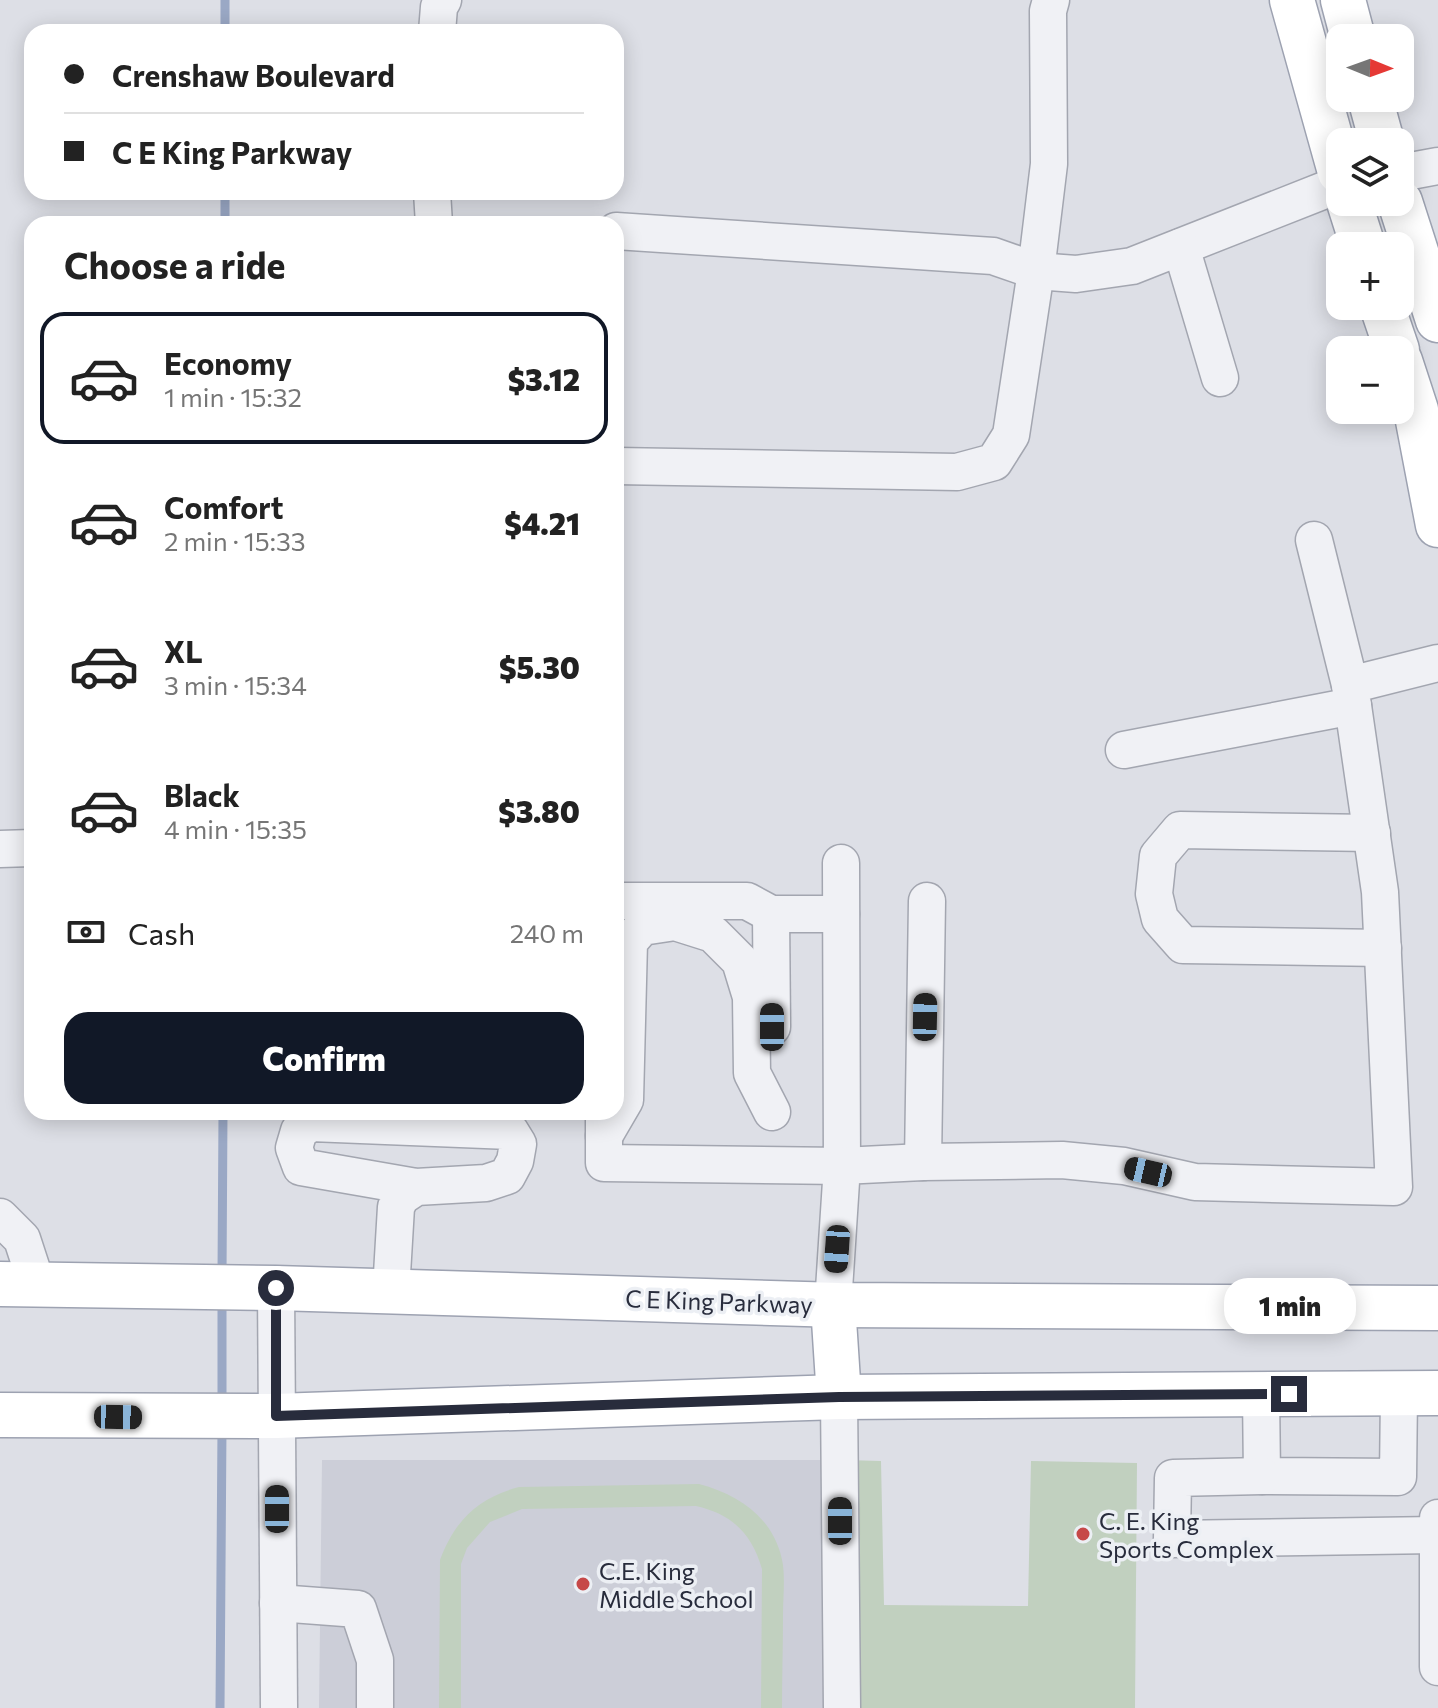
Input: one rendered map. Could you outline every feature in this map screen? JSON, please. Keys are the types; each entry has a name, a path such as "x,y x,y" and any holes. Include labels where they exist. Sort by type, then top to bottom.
{"main road":[{"path":"1292,0 1328,128"},
{"path":"1343,0 1349,24"},
{"path":"1405,216 1438,320"},
{"path":"1414,404 1438,525"},
{"name":"C E King Parkway","path":"18,1284 391,1291 833,1305 1438,1308"},
{"path":"833,1305 839,1397"},
{"path":"0,1415 259,1416 839,1397 1419,1394"}],"street":[{"path":"438,24 443,0"},
{"path":"624,466 957,472 994,462 1011,435 1036,271 1049,164 1048,11 1051,0"},
{"path":"1414,170 1438,166"},
{"path":"624,232 993,256 1036,271 1076,274 1132,266 1326,190"},
{"path":"1181,247 1220,378"},
{"path":"604,1124 604,1163 842,1166 1062,1160 1124,1166 1195,1182 1394,1187 1380,892 1352,695 1314,540"},
{"path":"1124,750 1352,695 1438,663"},
{"path":"1372,833 1180,830 1158,856 1154,894 1160,919 1183,945 1383,948"},
{"path":"0,849 24,848"},
{"path":"833,1305 842,1166 841,863"},
{"path":"624,901 747,901 771,914 841,914"},
{"path":"923,1162 927,901"},
{"path":"771,914 773,1165"},
{"path":"624,1101 629,942 642,927 675,922 713,934 740,961 751,997 752,1073 772,1112"},
{"path":"391,1291 396,1207 401,1197 416,1187 486,1183 507,1176 515,1161 518,1144 510,1131 311,1123 299,1131 294,1148 301,1167 416,1187"},
{"path":"0,1217 22,1239 18,1284"},
{"path":"257,1288 259,1416 278,1603 279,1708"},
{"path":"1261,1394 1262,1476"},
{"path":"1398,1477 1419,1394"},
{"path":"839,1397 842,1708"},
{"path":"1437,1524 1172,1539 1173,1478 1398,1477 1437,1524 1438,1667"},
{"path":"278,1603 358,1609 375,1660 375,1708"}],"shaded area":[{"name":"C.E. King Middle School","path":"322,1460 845,1460 844,1708 319,1708"}],"green space":[{"name":"C. E. King Sports Complex","path":"845,1460 881,1461 884,1605 1028,1606 1031,1461 1137,1463 1135,1708 844,1708"},
{"path":"699,1484 729,1495 754,1512 773,1535 779,1549 784,1577 782,1708 761,1708 762,1569 758,1557 739,1527 720,1514 696,1506 522,1509 490,1522 467,1548 461,1564 461,1708 439,1708 440,1560 453,1533 480,1504 519,1487"}],"waterway":[{"path":"225,0 225,24"},
{"path":"225,200 225,216"},
{"path":"222,1277 223,1120"},
{"path":"222,1299 222,1405"},
{"path":"220,1708 222,1427"}],"place":[{"name":"C. E. King Sports Complex","path":"1083,1534"},
{"name":"C.E. King Middle School","path":"583,1584"}],"route":[{"path":"276,1288 276,1416 839,1397 1289,1394"}]}
